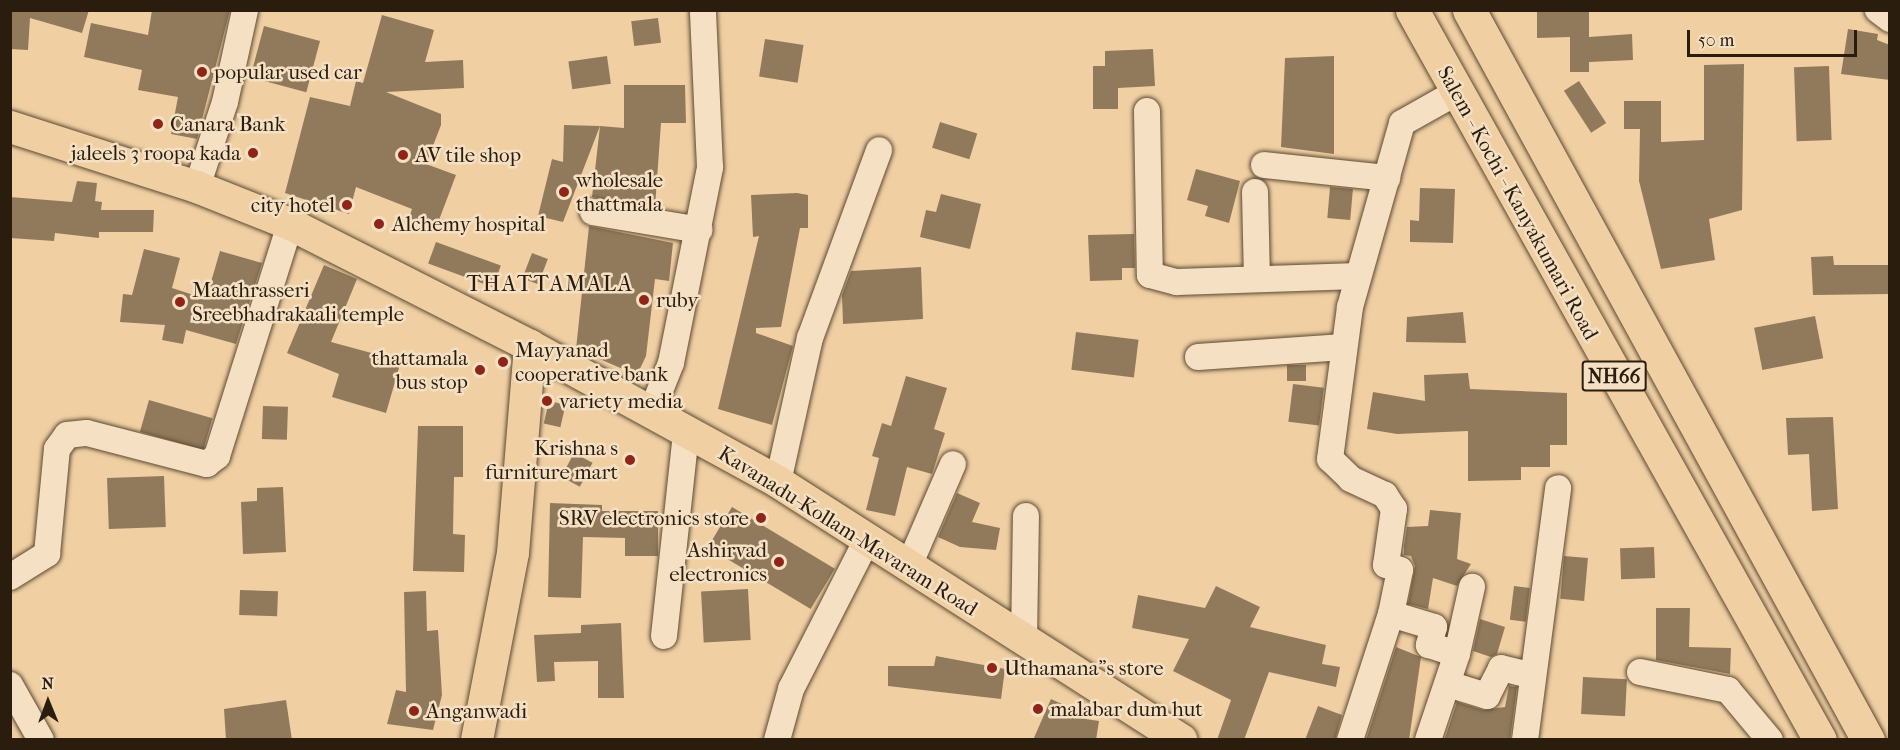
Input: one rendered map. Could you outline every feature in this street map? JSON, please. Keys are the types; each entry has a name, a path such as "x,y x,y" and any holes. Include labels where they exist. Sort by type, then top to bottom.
{"highway":[{"name":"Salem - Kochi - Kanyakumari Road","path":"1412,10 1820,740"},
{"name":"NH66","path":"1468,10 1868,740"}],"main road":[{"name":"Kavanadu-Kollam-Mavaram Road","path":"10,127 197,187 290,224 530,346 778,482 866,542 1182,740"},
{"path":"477,740 513,553 530,346"}],"street":[{"path":"197,187 225,102 245,10"},
{"path":"651,413 671,363 699,230 711,147 703,10"},
{"path":"1878,10 1890,19"},
{"path":"1350,740 1390,614 1400,570 1386,565 1394,509 1385,495 1351,479 1330,459 1344,347 1358,276 1402,123 1457,92"},
{"path":"1147,111 1150,275 1177,282 1358,276"},
{"path":"778,482 810,338 879,150"},
{"path":"1264,165 1388,178"},
{"path":"1255,192 1257,278"},
{"path":"593,212 699,230"},
{"path":"10,578 47,554 57,449 67,435 87,433 207,464 217,456 290,224"},
{"path":"1198,357 1344,347"},
{"path":"664,636 686,432"},
{"path":"908,568 952,464"},
{"path":"1524,740 1558,488"},
{"path":"1024,640 1026,516"},
{"path":"777,740 791,689 866,542"},
{"path":"1428,740 1457,654 1472,587"},
{"path":"1390,614 1434,627 1429,645 1457,654"},
{"path":"1448,684 1487,696 1501,668 1533,676"},
{"path":"1640,672 1728,690 1760,734"},
{"path":"10,685 41,740"}],"building":[{"path":"10,10 89,10 82,33 30,18 28,50 10,49"},
{"path":"152,10 230,10 197,139 171,134 178,97 138,90 142,70 84,57 91,23 148,35"},
{"path":"1537,10 1589,10 1589,37 1632,34 1633,60 1589,62 1589,72 1570,72 1570,37 1537,38"},
{"path":"382,15 434,30 425,62 463,60 464,88 386,92 441,114 441,125 426,164 456,175 436,228 409,218 412,209 356,187 349,214 285,193 310,97 350,106 356,81 363,83"},
{"path":"658,18 661,43 634,46 631,21"},
{"path":"264,26 320,41 306,92 250,77"},
{"path":"1848,29 1878,34 1877,40 1890,45 1890,80 1841,74"},
{"path":"765,39 804,45 798,83 759,77"},
{"path":"1153,49 1155,86 1118,88 1118,109 1093,109 1093,66 1105,66 1105,51"},
{"path":"607,56 611,84 572,89 568,61"},
{"path":"1334,56 1334,154 1281,147 1285,58"},
{"path":"1744,64 1742,210 1709,219 1715,260 1661,269 1639,181 1640,129 1624,129 1624,101 1661,101 1661,142 1704,140 1704,65"},
{"path":"1829,66 1832,140 1797,141 1794,67"},
{"path":"1579,81 1606,123 1591,133 1564,91"},
{"path":"624,85 685,85 686,123 661,123 655,207 592,197 600,126 624,128"},
{"path":"940,122 977,133 969,159 932,148"},
{"name":"wholesale thattmala","path":"564,125 600,126 563,222 538,216 552,159 563,162"},
{"path":"1196,169 1240,181 1229,223 1205,216 1208,206 1187,200"},
{"path":"77,181 97,183 95,201 102,202 101,210 154,210 153,232 99,232 99,238 55,233 54,241 10,238 10,197 72,202"},
{"path":"1330,187 1353,189 1350,220 1327,218"},
{"path":"1420,188 1455,189 1453,243 1410,242 1410,220 1419,221"},
{"path":"797,193 808,195 808,228 800,228 781,327 756,328 756,333 793,346 772,425 718,409 759,236 753,237 751,195"},
{"path":"941,194 981,204 970,249 920,237 926,210 936,212"},
{"path":"589,226 673,243 669,281 655,279 646,356 637,375 576,349"},
{"path":"1134,234 1135,268 1122,268 1122,280 1090,281 1088,235"},
{"path":"436,242 501,266 493,287 428,264"},
{"path":"144,249 180,258 172,288 206,299 220,251 262,263 236,344 186,330 183,344 162,340 165,325 120,322 123,294 132,295"},
{"path":"532,253 548,259 538,284 522,278"},
{"path":"1833,256 1834,265 1890,265 1890,294 1813,295 1811,257"},
{"path":"324,265 357,279 331,342 401,361 386,413 332,397 339,374 287,353"},
{"path":"921,267 923,319 843,324 842,295 851,271"},
{"path":"1463,312 1466,343 1406,342 1407,317"},
{"path":"1815,316 1823,358 1762,370 1754,328"},
{"path":"1076,332 1139,340 1134,377 1071,370"},
{"path":"1287,365 1306,365 1306,381 1287,381"},
{"path":"1468,373 1470,389 1567,393 1567,445 1550,445 1550,467 1521,467 1521,480 1468,481 1468,431 1397,434 1367,429 1373,392 1425,401 1424,375"},
{"path":"906,376 947,388 934,429 945,433 932,474 907,467 895,516 866,510 879,458 872,456 882,423 891,426"},
{"path":"1293,384 1324,388 1319,425 1288,422"},
{"path":"149,400 212,418 203,450 140,432"},
{"path":"549,401 566,405 560,427 544,423"},
{"path":"263,406 288,407 287,440 262,439"},
{"path":"1833,417 1838,509 1812,511 1809,454 1788,455 1786,418"},
{"path":"418,426 463,426 463,477 454,477 453,534 465,535 464,572 413,571"},
{"path":"574,453 593,463 580,487 561,477"},
{"path":"164,476 166,527 109,529 107,478"},
{"path":"283,487 286,552 243,554 241,502 257,501 257,488"},
{"path":"957,493 980,503 972,522 1000,528 996,550 960,547 938,537"},
{"path":"550,503 602,505 602,511 658,511 658,556 625,556 625,538 583,537 581,598 548,597"},
{"name":"Ashirvad electronics","path":"732,507 835,569 811,609 708,547"},
{"path":"1430,510 1461,513 1457,559 1471,564 1457,586 1433,578 1428,609 1408,604 1415,566 1411,556 1404,555 1404,546 1407,527 1428,526"},
{"path":"1654,547 1655,578 1621,579 1620,548"},
{"path":"1564,556 1588,558 1584,601 1560,599"},
{"path":"1216,586 1260,607 1250,627 1326,645 1322,664 1340,667 1336,687 1269,672 1244,740 1217,740 1231,700 1173,671 1189,639 1132,628 1138,595 1205,608"},
{"path":"1514,586 1530,588 1526,622 1510,620"},
{"path":"748,589 751,640 704,642 701,591"},
{"path":"240,590 278,591 277,616 239,615"},
{"path":"426,591 427,631 438,630 442,695 433,730 387,724 396,690 406,692 404,592"},
{"path":"1656,608 1690,608 1689,647 1731,648 1730,674 1656,660"},
{"path":"1480,619 1505,627 1497,654 1491,657 1473,651"},
{"path":"621,623 624,698 598,698 598,661 554,662 555,681 537,682 534,635 581,633 581,625"},
{"path":"1396,647 1421,657 1409,740 1366,740"},
{"path":"936,656 1005,669 1001,699 888,686 888,666 934,666"},
{"path":"1583,677 1627,679 1625,716 1581,714"},
{"path":"1509,686 1517,687 1510,740 1445,738 1457,702 1483,710 1505,707"},
{"path":"1051,699 1075,710 1072,717 1099,721 1096,740 1033,740"},
{"path":"286,700 292,740 226,740 224,709"},
{"path":"1318,706 1342,715 1335,740 1305,740"}],"place":[{"name":"popular used car","path":"202,72"},
{"name":"Canara Bank","path":"158,124"},
{"name":"jaleels 3 roopa kada","path":"253,153"},
{"name":"AV tile shop","path":"403,155"},
{"name":"wholesale thattmala","path":"564,192"},
{"name":"city hotel","path":"347,205"},
{"name":"Alchemy hospital","path":"379,224"},
{"name":"ruby","path":"644,300"},
{"name":"Maathrasseri Sreebhadrakaali temple","path":"180,302"},
{"name":"Mayyanad cooperative bank","path":"503,362"},
{"name":"thattamala bus stop","path":"480,370"},
{"name":"variety media","path":"547,401"},
{"name":"Krishna s furniture mart","path":"630,460"},
{"name":"SRV electronics store","path":"761,518"},
{"name":"Ashirvad electronics","path":"779,562"},
{"name":"Uthamana\"s store","path":"992,668"},
{"name":"malabar dum hut","path":"1038,709"},
{"name":"Anganwadi","path":"414,711"}],"district":[{"name":"THATTAMALA","path":"550,285"}]}
